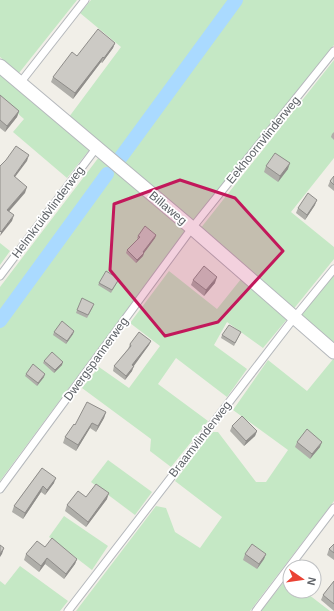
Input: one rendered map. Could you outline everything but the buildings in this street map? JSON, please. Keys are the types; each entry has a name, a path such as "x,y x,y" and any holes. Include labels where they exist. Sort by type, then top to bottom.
{"street":[{"name":"Billaweg","path":"0,66 192,228 334,352"}],"lane":[{"path":"20,83 85,0"},
{"name":"Eekhoornvlinderweg","path":"192,228 334,51"},
{"name":"Helmkruidvlinderweg","path":"0,276 96,147"},
{"name":"Dwergspannerweg","path":"0,489 192,228"},
{"name":"Braamvlinderweg","path":"68,611 294,318 334,269"},
{"path":"256,611 334,508"}],"highlighted area":[{"path":"180,180 235,198 283,251 218,322 165,336 110,270 114,204"}],"green space":[{"path":"0,0 77,0 19,73 0,57"},
{"path":"91,0 334,0 334,45 193,222 69,117 121,47 80,13"},
{"path":"334,60 334,158 291,212 334,247 334,259 292,311 200,229"},
{"path":"0,73 90,149 67,178 13,132 24,119 0,98"},
{"path":"99,157 186,230 0,481 0,287"},
{"path":"0,243 10,251 0,265"},
{"path":"169,271 217,309 241,279 288,318 263,348 227,322 214,345 247,369 227,397 176,358 158,384 208,421 171,467 150,451 151,439 82,388 99,367 129,388 160,346 130,323"},
{"path":"334,272 334,346 298,316"},
{"path":"334,358 334,501 290,559 282,559 282,569 250,611 76,611 156,506 166,508 175,532 200,548 222,517 175,481 212,432 218,432 256,482 266,482 288,450 233,410 268,360 307,391"},
{"path":"108,460 152,492 135,515 91,482"},
{"path":"64,516 108,546 92,570 49,537"},
{"path":"20,566 68,601 60,611 0,611 0,581 5,585"},
{"path":"282,584 282,599 314,599 330,611 261,611"}],"waterway":[{"path":"121,157 236,0"},
{"path":"0,321 107,174"}]}
